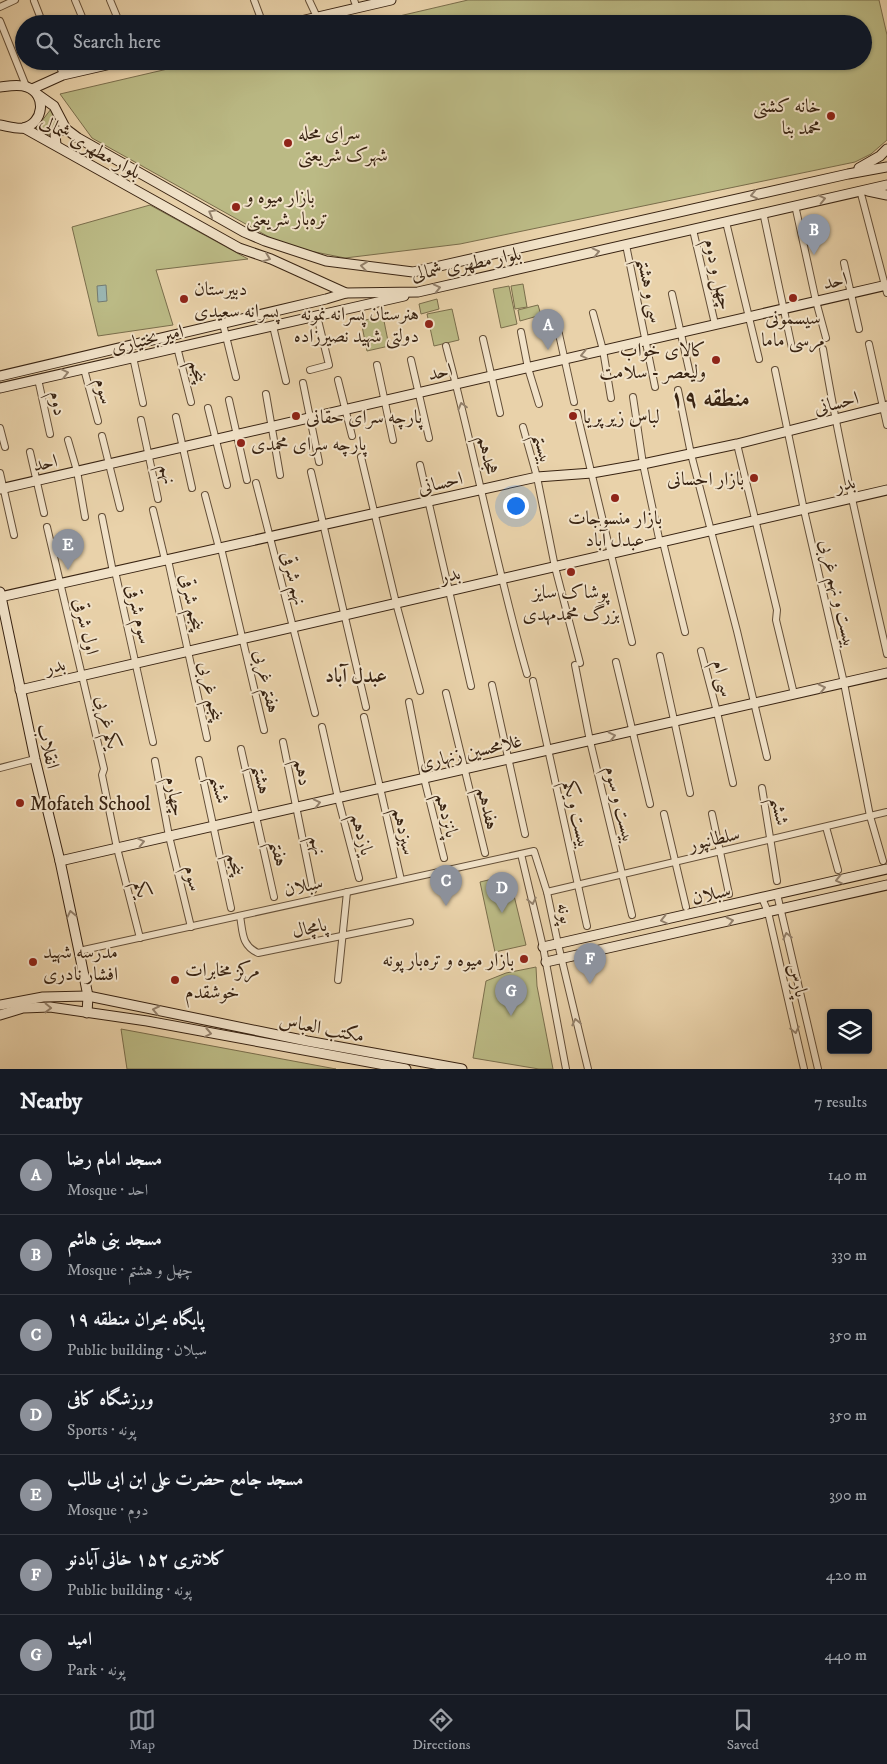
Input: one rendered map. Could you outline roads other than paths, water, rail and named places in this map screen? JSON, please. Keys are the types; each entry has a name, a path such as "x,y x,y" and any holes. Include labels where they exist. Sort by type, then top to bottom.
{"street":[{"path":"0,7 15,0"},
{"path":"75,0 81,15"},
{"path":"110,0 116,15"},
{"path":"254,0 260,15"},
{"path":"309,0 316,15"},
{"path":"323,15 356,4 391,0"},
{"path":"34,1 39,15"},
{"path":"0,21 15,53"},
{"path":"0,125 24,128 30,125 39,115 40,101 32,90 23,70"},
{"path":"62,70 64,75"},
{"path":"0,87 32,90 64,75 81,70"},
{"name":"بلوار مطهری شمالی","path":"32,90 54,106 66,128 78,138 236,227 265,240 326,262 413,272 848,174 887,167"},
{"name":"بلوار مطهری شمالی","path":"24,128 239,248 271,259 346,293 418,292 887,185"},
{"path":"56,145 56,134 58,131 66,128"},
{"path":"848,174 870,163 887,149"},
{"path":"886,288 860,190 887,195"},
{"path":"795,206 826,338"},
{"path":"763,212 792,348"},
{"path":"726,222 759,359"},
{"name":"چهل و دوم","path":"693,230 715,324"},
{"name":"سی و هشتم","path":"626,245 655,387"},
{"path":"844,264 860,330"},
{"name":"احد","path":"2,489 816,301 886,288"},
{"name":"امیر بختیاری","path":"0,388 418,292"},
{"name":"امیر بختیاری","path":"0,376 346,293"},
{"path":"672,294 690,374"},
{"path":"593,313 611,398"},
{"path":"310,370 329,365 317,316"},
{"path":"223,324 236,376"},
{"path":"557,325 574,402"},
{"path":"273,326 286,382"},
{"path":"521,332 538,404"},
{"path":"483,339 500,414"},
{"path":"869,344 885,406 887,425"},
{"name":"هجدهم","path":"446,346 468,427 501,579 527,674"},
{"name":"پنجم","path":"177,348 191,402"},
{"path":"822,349 851,499 887,654"},
{"path":"88,368 89,355"},
{"path":"133,358 144,403"},
{"path":"411,360 429,438"},
{"path":"377,365 393,440"},
{"name":"سوم","path":"88,368 98,421"},
{"path":"775,370 788,430"},
{"name":"دوم","path":"38,379 50,434"},
{"path":"338,380 352,436"},
{"path":"303,383 319,462"},
{"path":"678,390 691,454 712,531 767,756"},
{"path":"266,394 280,475"},
{"path":"633,397 643,464 685,632"},
{"path":"229,400 247,480"},
{"name":"احسانی","path":"0,595 61,584 481,489 537,478 592,473 691,454 835,420 885,406"},
{"path":"208,408 214,440 227,485"},
{"path":"577,413 632,642"},
{"path":"176,417 192,488"},
{"path":"141,420 150,455"},
{"name":"بیستم","path":"523,427 537,478 555,567"},
{"path":"0,428 5,447"},
{"name":"بیست و نهم غربی","path":"788,430 804,510 844,683 870,816"},
{"path":"102,436 120,508"},
{"path":"68,440 77,472 85,516"},
{"path":"737,444 777,610 776,620 794,694"},
{"path":"30,452 44,513"},
{"name":"نهم","path":"150,455 158,499"},
{"path":"361,457 376,513 396,603 420,691"},
{"path":"420,465 471,686"},
{"path":"311,472 366,707"},
{"path":"0,473 2,489 14,535"},
{"path":"256,483 270,537"},
{"name":"بدر","path":"20,690 887,490"},
{"path":"205,495 220,548"},
{"path":"153,510 166,560"},
{"path":"102,517 114,572"},
{"path":"47,527 61,584"},
{"name":"نهم شرقی","path":"270,537 315,713"},
{"name":"هفتم غربی","path":"220,548 264,730"},
{"name":"پنجم شرقی","path":"166,560 188,651"},
{"name":"بیست و سوم","path":"555,567 577,664 590,740 623,874"},
{"name":"سوم شرقی","path":"114,572 153,742"},
{"name":"اول شرقی","path":"61,584 83,675"},
{"name":"انقلاب","path":"0,595 79,951 88,996 86,1013"},
{"name":"پنجم غربی","path":"188,651 207,738"},
{"name":"سی ام","path":"701,651 733,783"},
{"path":"660,656 690,793"},
{"path":"616,662 650,804"},
{"name":"غلامحسین زنهاری","path":"60,861 887,673"},
{"name":"یکم غربی","path":"83,675 104,769 102,776 117,848"},
{"name":"بیست و یکم","path":"533,681 547,750 579,885"},
{"path":"492,685 525,834"},
{"path":"446,693 465,769"},
{"name":"پانزدهم","path":"409,702 424,778 444,858"},
{"name":"سیزدهم","path":"364,717 401,880"},
{"name":"یازدهم","path":"322,727 359,878"},
{"name":"دهم","path":"283,742 295,808"},
{"name":"هشتم","path":"241,749 256,816"},
{"path":"0,768 35,759"},
{"name":"ششم","path":"198,760 214,826"},
{"name":"چهارم","path":"155,761 169,836"},
{"name":"هفدهم","path":"465,769 484,853"},
{"name":"ششم","path":"762,788 771,840"},
{"name":"نهم","path":"295,808 313,890"},
{"name":"سلطانپور","path":"547,892 887,812"},
{"path":"664,814 686,907"},
{"path":"712,814 729,894"},
{"name":"هفتم","path":"256,816 274,896"},
{"path":"870,816 883,861"},
{"name":"پنجم","path":"214,826 231,908"},
{"path":"826,826 838,870"},
{"name":"سوم","path":"169,836 190,927"},
{"path":"771,840 777,881"},
{"name":"یکم","path":"117,848 140,938"},
{"name":"سبلان","path":"79,951 534,851"},
{"name":"پونه","path":"534,851 547,892 588,1069"},
{"name":"پونه","path":"521,854 543,947 566,1069"},
{"name":"سبلان","path":"543,947 887,869"},
{"path":"623,874 632,915"},
{"path":"579,885 587,926"},
{"name":"سبلان","path":"546,962 887,886"},
{"path":"338,980 347,892"},
{"name":"پارس","path":"777,894 818,1068"},
{"name":"پارس","path":"762,898 768,912 805,1069"},
{"name":"پامچال","path":"240,916 245,942 258,953 410,922"},
{"name":"مکتب العباس","path":"0,1005 44,997 88,996 308,1041 462,1069"},
{"name":"مکتب العباس","path":"0,1015 23,1008 50,1007 147,1021 406,1069"},
{"path":"306,1051 308,1041"},
{"path":"805,1069 818,1068"}],"water":[{"path":"106,285 107,301 98,302 97,286"}],"place":[{"name":"خانه کشتی محمد بنا","path":"831,116"},
{"name":"سرای محله شهرک شریعتی","path":"288,143"},
{"name":"بازار میوه و تره‌بار شریعتی","path":"236,207"},
{"name":"مسجد بنی هاشم","path":"814,255"},
{"name":"سیسمونی مرسی ماما","path":"793,298"},
{"name":"دبیرستان پسرانه سعیدی","path":"184,299"},
{"name":"هنرستان پسرانه نمونه دولتی شهید نصیرزاده","path":"429,324"},
{"name":"مسجد امام رضا","path":"548,350"},
{"name":"کالای خواب ولیعصر - سلامت","path":"716,360"},
{"name":"پارچه سرای حقانی","path":"296,416"},
{"name":"لباس زیر پریا","path":"573,416"},
{"name":"پارچه سرای محمدی","path":"241,443"},
{"name":"بازار احسانی","path":"754,478"},
{"name":"بازار منسوجات عبدل آباد","path":"615,498"},
{"name":"مسجد جامع حضرت علی ابن ابی طالب","path":"68,570"},
{"name":"پوشاک سایز بزرگ محمدمهدی","path":"571,572"},
{"name":"Mofateh School","path":"20,803"},
{"name":"پایگاه بحران منطقه ۱۹","path":"446,906"},
{"name":"ورزشگاه کافی","path":"502,913"},
{"name":"بازار میوه و تره‌بار پونه","path":"524,959"},
{"name":"مدرسه شهید افشار نادری","path":"33,962"},
{"name":"مرکز مخابرات خوشقدم","path":"175,980"},
{"name":"کلانتری ۱۵۲ خانی آبادنو","path":"590,984"},
{"name":"امید","path":"511,1016"}],"district":[{"name":"منطقه ۱۹","path":"710,398"},
{"name":"عبدل آباد","path":"356,675"}]}
